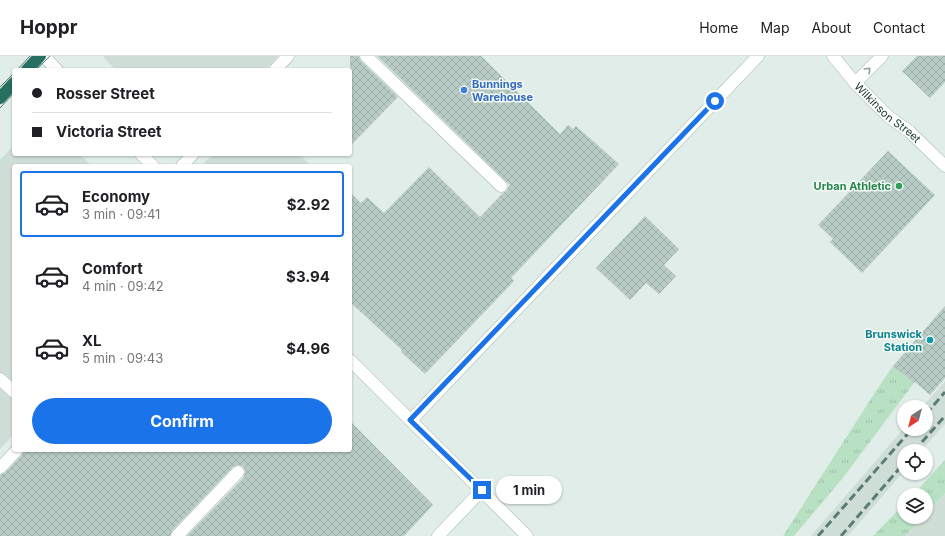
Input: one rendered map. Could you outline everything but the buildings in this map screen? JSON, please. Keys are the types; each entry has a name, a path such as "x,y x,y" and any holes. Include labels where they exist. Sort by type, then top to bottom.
{"highway":[{"path":"29,68 40,56"},
{"path":"0,98 12,85"}],"street":[{"path":"44,56 55,68"},
{"path":"277,68 288,56"},
{"path":"366,56 501,186"},
{"path":"410,420 758,56"},
{"name":"Wilkinson Street","path":"833,56 855,84 888,116 910,132 945,166"},
{"path":"855,84 882,56"},
{"path":"143,156 151,164"},
{"path":"184,164 192,156"},
{"path":"352,362 527,536"},
{"path":"0,379 12,390"},
{"path":"0,468 15,452"},
{"path":"177,536 238,472"},
{"path":"438,536 482,490"}],"shaded area":[{"path":"104,56 278,56 267,68 114,68 104,58"},
{"path":"12,147 12,156 81,156 90,164 12,164 12,436 0,449 0,160"},
{"path":"211,156 301,156 310,164 203,164"},
{"path":"945,381 945,424 927,444 897,444 897,479 848,536 811,536 897,436 933,436 933,400 928,400"},
{"path":"945,493 945,536 905,536 916,524 933,524 933,506"}],"green space":[{"path":"893,366 914,383 901,400 897,400 897,406 842,479 794,536 783,536"},
{"path":"945,460 945,493 933,506 933,488 919,488 927,480 933,480 933,473"},
{"path":"897,511 897,524 916,524 905,536 873,536"}],"tram line":[{"path":"19,68 30,56"},
{"path":"38,68 50,56"},
{"path":"0,87 12,75"},
{"path":"0,108 12,95"}],"railway":[{"path":"933,406 945,392"},
{"path":"920,444 945,416"},
{"path":"818,536 906,436"},
{"path":"841,536 897,471"}],"place":[{"name":"Bunnings Warehouse","path":"464,90"},
{"name":"Urban Athletic","path":"899,186"},
{"name":"Brunswick Station","path":"930,340"}],"route":[{"path":"482,490 410,420 715,101"}]}
